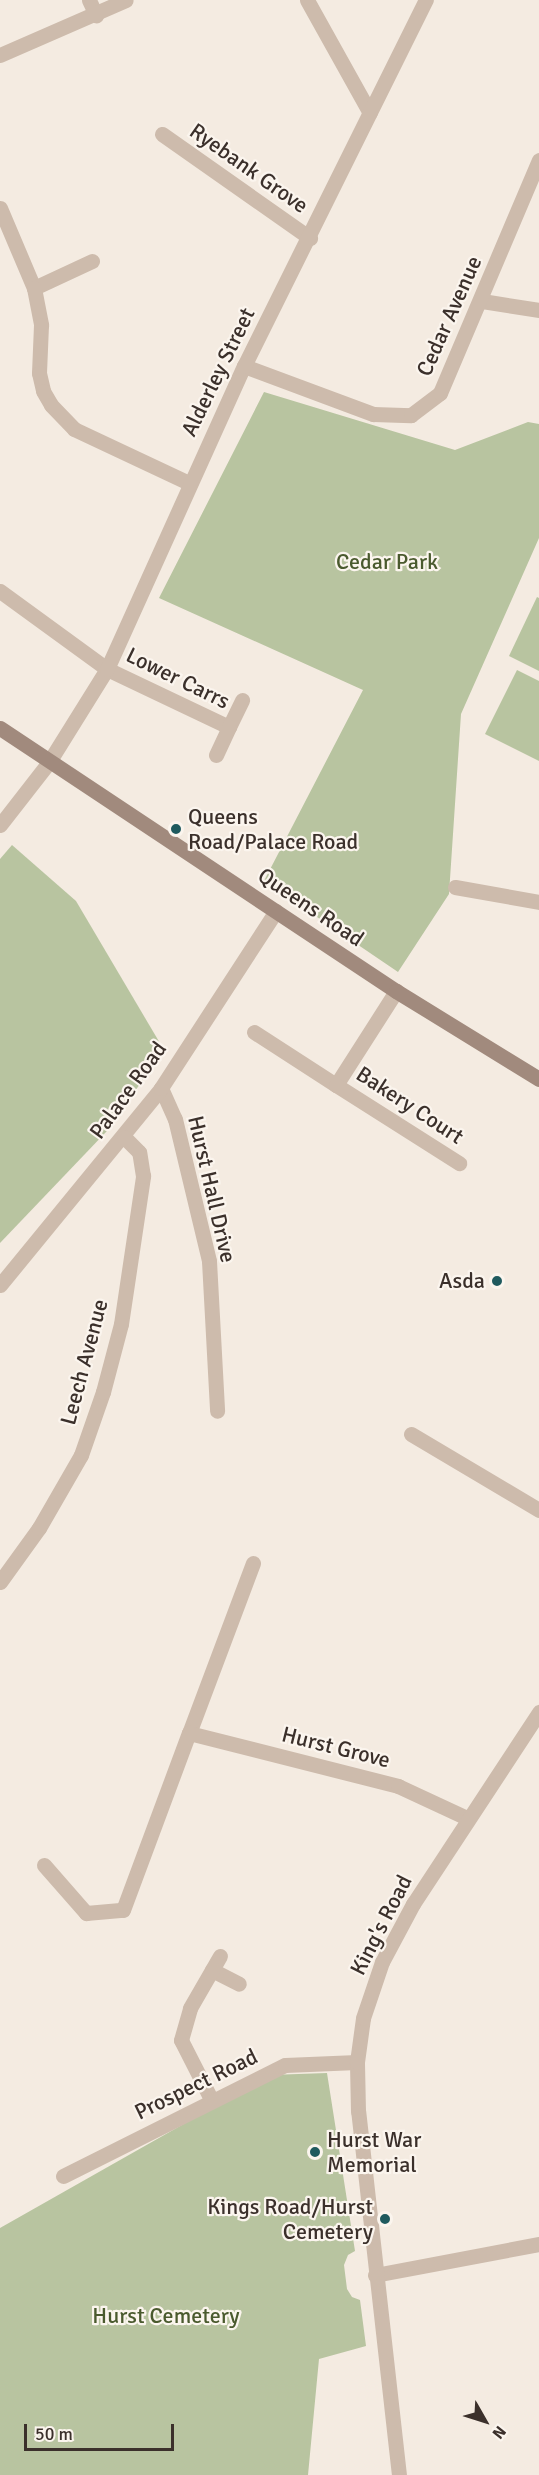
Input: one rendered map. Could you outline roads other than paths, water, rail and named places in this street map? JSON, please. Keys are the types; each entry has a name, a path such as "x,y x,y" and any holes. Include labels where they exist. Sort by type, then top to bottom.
{"main road":[{"name":"Queens Road","path":"0,728 396,991 539,1079"}],"street":[{"path":"89,0 96,15"},
{"path":"0,55 126,0"},
{"path":"307,0 370,113"},
{"name":"Alderley Street","path":"0,825 49,762 107,669 189,483 244,366 310,238 426,0"},
{"name":"Ryebank Grove","path":"162,134 310,238"},
{"name":"Cedar Avenue","path":"244,366 373,414 411,416 440,393 482,301 539,160"},
{"path":"0,208 34,288 41,325 39,373 51,405 74,429 189,483"},
{"path":"34,288 92,261"},
{"path":"482,301 539,310"},
{"name":"Lower Carrs","path":"0,591 107,669 229,727"},
{"name":"Lower Carrs","path":"216,755 242,700"},
{"path":"455,887 539,902"},
{"name":"Palace Road","path":"0,1285 124,1137 160,1088 276,911"},
{"name":"Bakery Court","path":"336,1084 396,991"},
{"name":"Bakery Court","path":"254,1032 459,1163"},
{"name":"Hurst Hall Drive","path":"160,1088 175,1119 209,1261 217,1411"},
{"name":"Leech Avenue","path":"0,1582 39,1528 81,1455 103,1392 121,1324 143,1176 139,1152 124,1137"},
{"path":"411,1434 539,1510"},
{"path":"44,1865 86,1913 123,1910 253,1563"},
{"name":"King's Road","path":"399,2475 358,2111 357,2062 363,2018 382,1962 413,1904 539,1712"},
{"name":"Hurst Grove","path":"189,1733 398,1786 468,1818"},
{"path":"211,2099 185,2054 182,2040 190,2008 220,1956"},
{"path":"212,1970 239,1984"},
{"name":"Prospect Road","path":"63,2176 211,2099 285,2065 357,2062"},
{"path":"375,2275 539,2244"}],"place":[{"name":"Queens Road/Palace Road","path":"176,829"},
{"name":"Asda","path":"497,1281"},
{"name":"Hurst War Memorial","path":"315,2152"},
{"name":"Kings Road/Hurst Cemetery","path":"385,2219"}],"park label":[{"name":"Cedar Park","path":"387,562"},
{"name":"Hurst Cemetery","path":"166,2316"}]}
